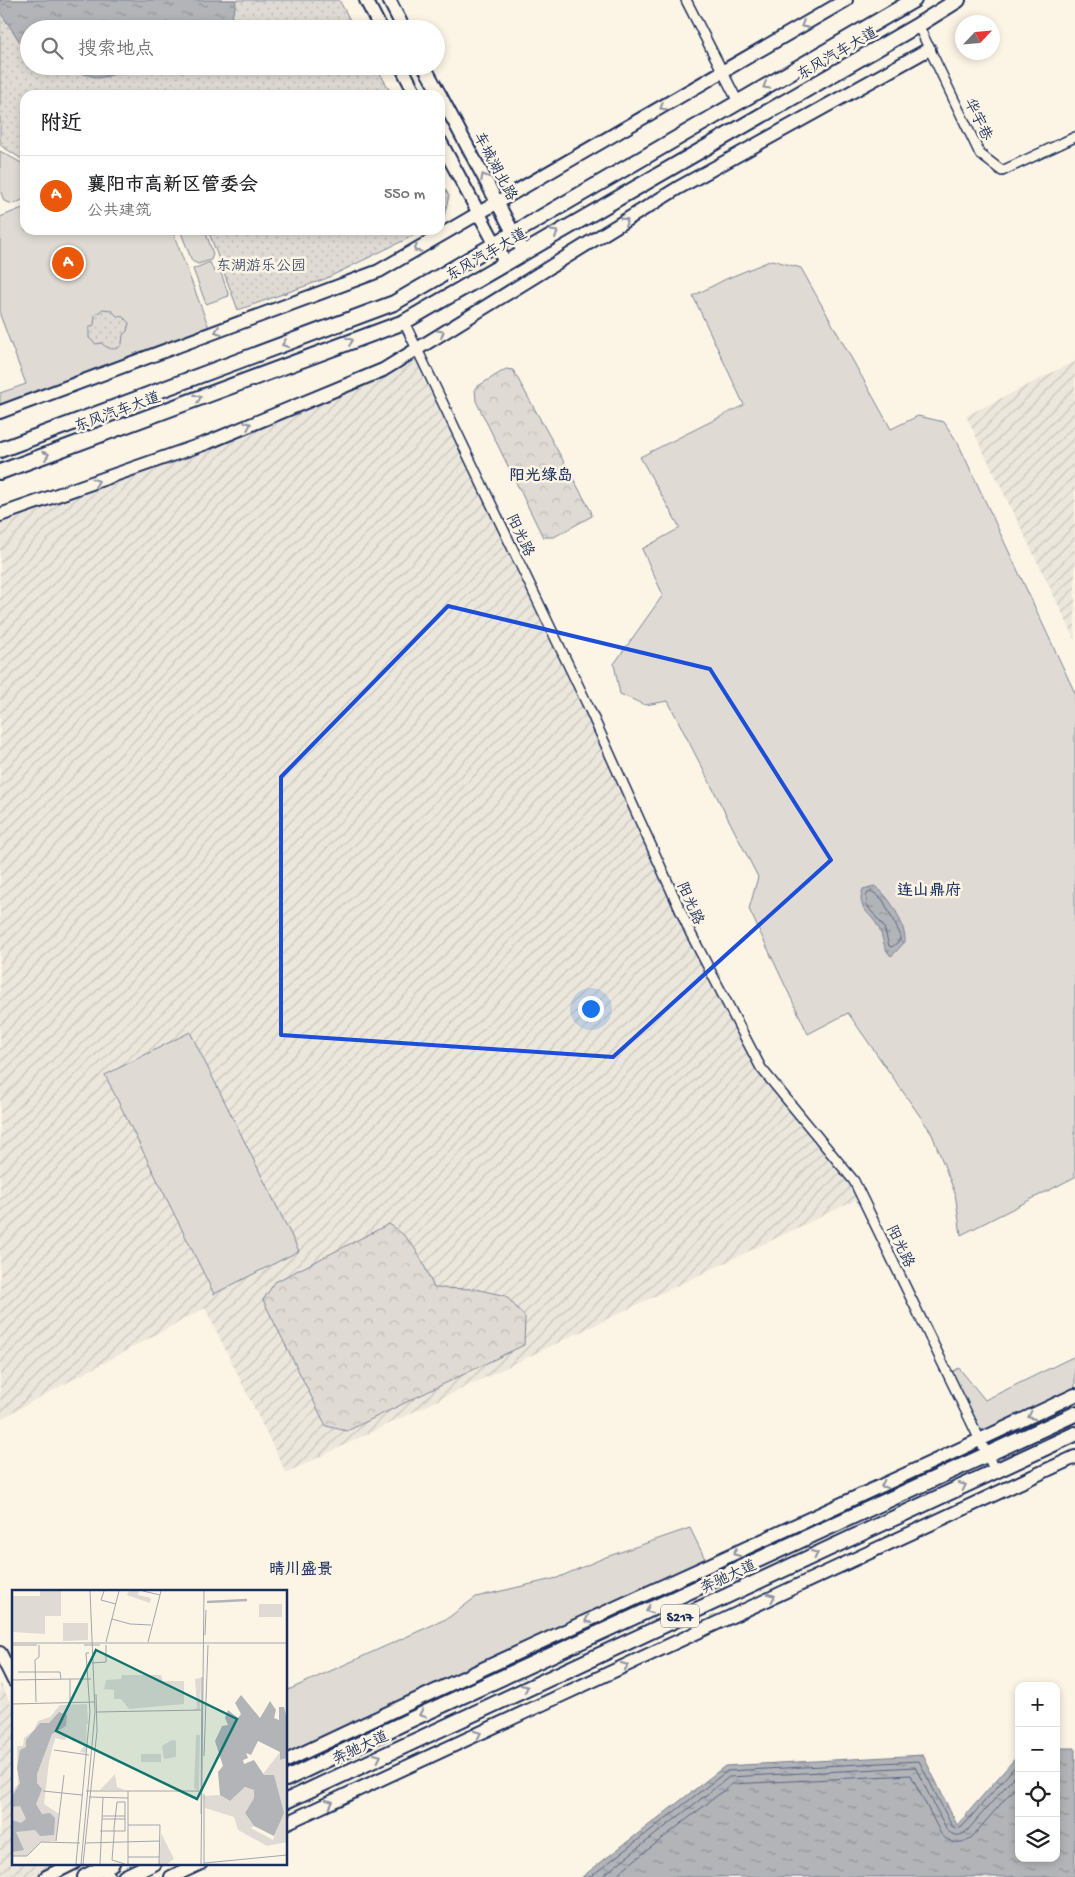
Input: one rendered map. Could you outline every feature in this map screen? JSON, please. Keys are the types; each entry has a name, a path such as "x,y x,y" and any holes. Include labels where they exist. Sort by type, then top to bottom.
{"main road":[{"name":"东风汽车大道","path":"0,450 394,303 914,0"},
{"name":"东风汽车大道","path":"0,472 404,322 523,251 918,25 958,0"},
{"name":"奔驰大道","path":"288,1778 1075,1414"},
{"name":"奔驰大道","path":"288,1799 1075,1434"},
{"path":"126,1877 152,1864"},
{"path":"85,1877 107,1868"}],"street":[{"path":"366,0 376,20"},
{"path":"389,0 399,20"},
{"path":"686,0 738,102"},
{"path":"445,233 846,0"},
{"name":"华宇巷","path":"918,25 980,154 1002,171 1075,137"},
{"path":"0,515 209,442 383,370 678,188 929,49"},
{"path":"406,75 413,90"},
{"name":"车城湖北路","path":"429,75 437,90"},
{"name":"车城湖北路","path":"445,104 523,251"},
{"path":"445,151 494,245 505,262"},
{"path":"0,412 379,271 442,235"},
{"name":"阳光路","path":"404,322 589,708 691,934 761,1068 854,1181 995,1471"},
{"path":"288,1760 431,1692 1075,1396"},
{"path":"288,1822 1075,1457"},
{"path":"0,1653 12,1677"},
{"path":"46,1877 72,1864"},
{"path":"171,1877 199,1864"}],"highlighted area":[{"path":"448,606 710,669 831,860 613,1057 281,1035 281,777"}],"shaded area":[{"path":"416,348 691,934 761,1068 862,1197 286,1473 205,1308 0,1419 0,515 209,442"},
{"path":"1075,361 1075,639 966,416"},
{"path":"0,1682 12,1706 12,1864 55,1864 31,1877 0,1877"}],"green space":[{"path":"0,0 339,0 350,20 20,20 20,75 381,75 389,90 20,90 20,158 0,145"},
{"path":"0,151 20,162 20,201 13,204 4,201 0,190"},
{"path":"445,189 449,196 445,213"},
{"path":"20,209 20,235 174,235 211,333 0,412 0,393 26,384 0,315 0,217"},
{"path":"182,235 207,235 213,254 211,260 198,264 192,261"},
{"name":"东湖游乐公园","path":"210,235 415,235 325,279 238,310"},
{"path":"772,260 801,268 891,429 918,416 944,422 958,443 1075,693 1075,1177 961,1235 955,1193 931,1132 848,1013 808,1034 749,909 758,877 668,701 645,705 620,694 614,664 663,595 642,549 680,528 640,457 744,405 693,296 726,279"},
{"path":"210,262 214,272 220,270 229,296 206,304 193,269"},
{"path":"103,309 111,310 129,323 127,331 123,335 122,344 115,349 106,347 101,343 96,344 89,338 89,328 94,325 95,315"},
{"path":"506,369 513,370 591,511 592,516 554,537 543,537 476,401 475,388"},
{"path":"190,1032 299,1251 214,1294 105,1075"},
{"path":"389,1224 406,1237 417,1252 434,1288 475,1289 506,1296 525,1317 524,1345 347,1431 326,1426 263,1300 275,1282"},
{"path":"1075,1356 1075,1395 981,1440 948,1374 959,1368 985,1400"},
{"path":"690,1528 708,1565 288,1761 288,1690 448,1618 476,1597 557,1578 606,1557"}],"water":[{"path":"0,0 235,0 236,4 231,20 20,20 20,42 0,12"},
{"path":"88,75 112,75 99,78"},
{"path":"874,886 891,903 900,919 905,935 905,942 891,956 885,947 877,925 861,902 863,889"},
{"path":"1060,1748 1075,1748 1075,1877 582,1877 725,1766 923,1755 957,1825 1015,1759 1015,1862 1060,1862"}],"place":[{"name":"襄阳市高新区管委会","path":"68,263"}],"district":[{"name":"阳光绿岛","path":"541,474"},
{"name":"连山鼎府","path":"929,889"},
{"name":"晴川盛景","path":"301,1568"}]}
